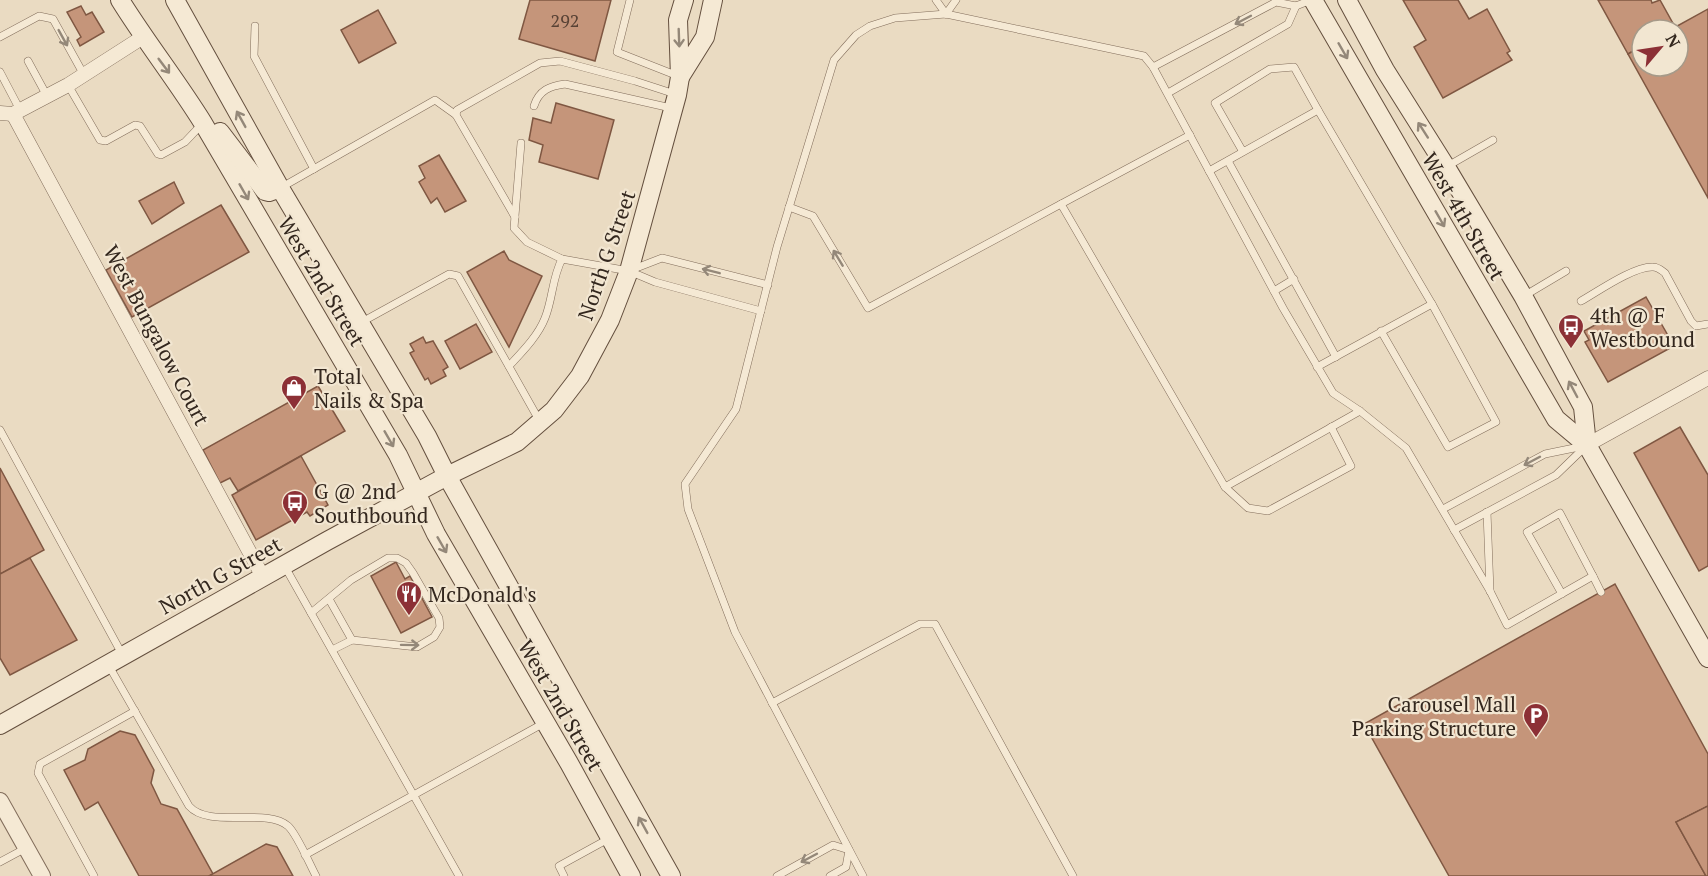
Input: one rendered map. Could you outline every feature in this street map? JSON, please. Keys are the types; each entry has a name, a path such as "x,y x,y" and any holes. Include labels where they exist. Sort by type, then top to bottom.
{"main road":[{"name":"West 2nd Street","path":"120,0 203,123 398,455 436,534 631,876"},
{"name":"West 2nd Street","path":"175,0 280,188 427,436 447,476 671,876"},
{"name":"North G Street","path":"677,93 678,20 684,0"},
{"name":"North G Street","path":"0,725 417,492 517,442 554,410 580,376 610,320 629,271 677,93 705,37 713,0"},
{"name":"West 4th Street","path":"1347,0 1385,70 1523,296 1583,407 1587,445"},
{"name":"West 4th Street","path":"1307,2 1556,419 1587,445 1708,658"},
{"path":"203,123 217,128 265,191 280,188"}],"street":[{"path":"11,112 68,85 143,37"},
{"name":"West Bungalow Court","path":"11,112 263,577"},
{"path":"1587,445 1708,378"},
{"path":"0,801 42,876"}],"lane":[{"path":"630,0 617,52 677,93"},
{"path":"936,0 946,14"},
{"path":"946,14 956,0"},
{"path":"1153,67 1276,2 1307,2"},
{"path":"1168,93 1288,24 1307,2"},
{"path":"863,876 735,632 688,509 685,484 736,409 789,207 834,60 856,35 870,26 895,18 946,14 1144,56 1168,93 1274,291 1333,393 1360,411 1406,448 1490,591 1507,625 1593,576"},
{"path":"0,37 39,16 52,19 84,75"},
{"path":"255,26 254,56 314,169"},
{"path":"28,61 47,96"},
{"path":"456,115 457,110 532,67 540,63 560,61 677,93"},
{"path":"1243,152 1215,104 1270,69 1294,67 1432,304 1496,422 1448,447 1381,331"},
{"path":"0,72 11,112"},
{"path":"534,106 537,97 551,86 565,84 677,93"},
{"path":"68,85 100,140 106,141 135,125 140,126 158,154 161,155 185,142 203,123"},
{"path":"280,188 435,100 456,115 515,217"},
{"path":"1209,171 1318,110"},
{"path":"789,207 813,216 868,308 1190,135"},
{"path":"1446,167 1493,140"},
{"path":"521,143 514,228 527,242 562,259 629,271 655,282 761,312"},
{"path":"1228,160 1336,357"},
{"path":"1061,204 1225,487 1248,508 1268,511 1351,466 1331,427"},
{"path":"629,271 662,258 768,285"},
{"path":"509,366 526,348 545,318 556,270 562,259"},
{"path":"1581,301 1631,273 1651,266 1665,273 1691,321 1696,326 1708,324"},
{"path":"1523,296 1566,271"},
{"path":"360,323 449,274 458,276 541,422"},
{"path":"1274,291 1294,279"},
{"path":"1317,367 1432,304"},
{"path":"1225,487 1360,411"},
{"path":"0,430 115,660 135,711 189,806 195,812 213,816 276,820 289,827 316,876"},
{"path":"1443,509 1545,454 1587,445"},
{"path":"1454,530 1556,475 1587,445"},
{"path":"1487,512 1490,591"},
{"path":"1562,594 1527,532 1560,513 1600,592"},
{"path":"311,613 351,580 388,558 398,558 406,563 413,573 439,618 440,627 434,637 417,647 352,640 332,650"},
{"path":"284,565 459,876"},
{"path":"329,599 352,640"},
{"path":"772,704 920,624 935,624 1073,876"},
{"path":"94,876 38,773 40,764 135,711"},
{"path":"305,855 545,722"},
{"path":"564,876 559,866 610,838"},
{"path":"777,876 833,845 849,850"},
{"path":"0,862 26,848"},
{"path":"830,876 846,867 849,850"}],"building":[{"path":"530,0 611,0 595,61 519,39"},
{"path":"1403,0 1458,0 1469,19 1487,9 1510,51 1507,53 1512,60 1443,98 1414,47 1426,40"},
{"path":"1598,0 1651,0 1652,3 1660,0 1670,18 1630,18 1630,53 1628,54"},
{"path":"81,6 86,15 92,12 104,32 80,46 77,40 81,37 67,12"},
{"path":"1708,9 1708,198 1641,78 1690,78 1690,19"},
{"path":"378,10 396,43 359,63 341,30"},
{"path":"556,103 614,120 598,179 539,162 543,145 529,140 533,118 551,123"},
{"path":"439,155 466,201 445,212 437,198 431,203 419,182 425,178 419,166"},
{"path":"174,182 184,203 152,224 139,201"},
{"path":"221,205 249,252 132,317 106,270"},
{"path":"504,251 509,260 542,276 509,347 467,272"},
{"path":"1646,297 1674,346 1608,382 1585,342 1589,340 1584,331"},
{"path":"476,324 492,352 460,369 445,341"},
{"path":"423,337 426,343 433,341 448,367 443,370 446,376 431,384 428,378 425,380 410,353 414,351 410,344"},
{"path":"318,386 345,431 238,491 230,478 220,483 203,450"},
{"path":"1680,427 1708,475 1708,566 1699,571 1634,453"},
{"path":"301,456 328,505 310,516 307,512 256,540 232,495"},
{"path":"0,468 44,550 0,574"},
{"path":"30,558 77,640 10,675 0,658 0,574"},
{"path":"396,562 405,579 410,576 432,617 401,633 371,576"},
{"name":"Carousel Mall Parking Structure","path":"1615,584 1708,754 1708,806 1676,822 1706,876 1449,876 1364,724"},
{"path":"120,731 135,735 154,770 151,783 161,804 177,809 213,874 209,876 139,876 98,802 85,810 64,770 85,760 88,749"},
{"path":"1708,806 1708,876 1706,876 1676,822"},
{"path":"266,844 277,847 293,876 209,876"}],"place":[{"name":"4th @ F Westbound","path":"1571,350"},
{"name":"Total Nails & Spa","path":"294,411"},
{"name":"G @ 2nd Southbound","path":"295,526"},
{"name":"McDonald's","path":"409,617"},
{"name":"Carousel Mall Parking Structure","path":"1536,739"}]}
